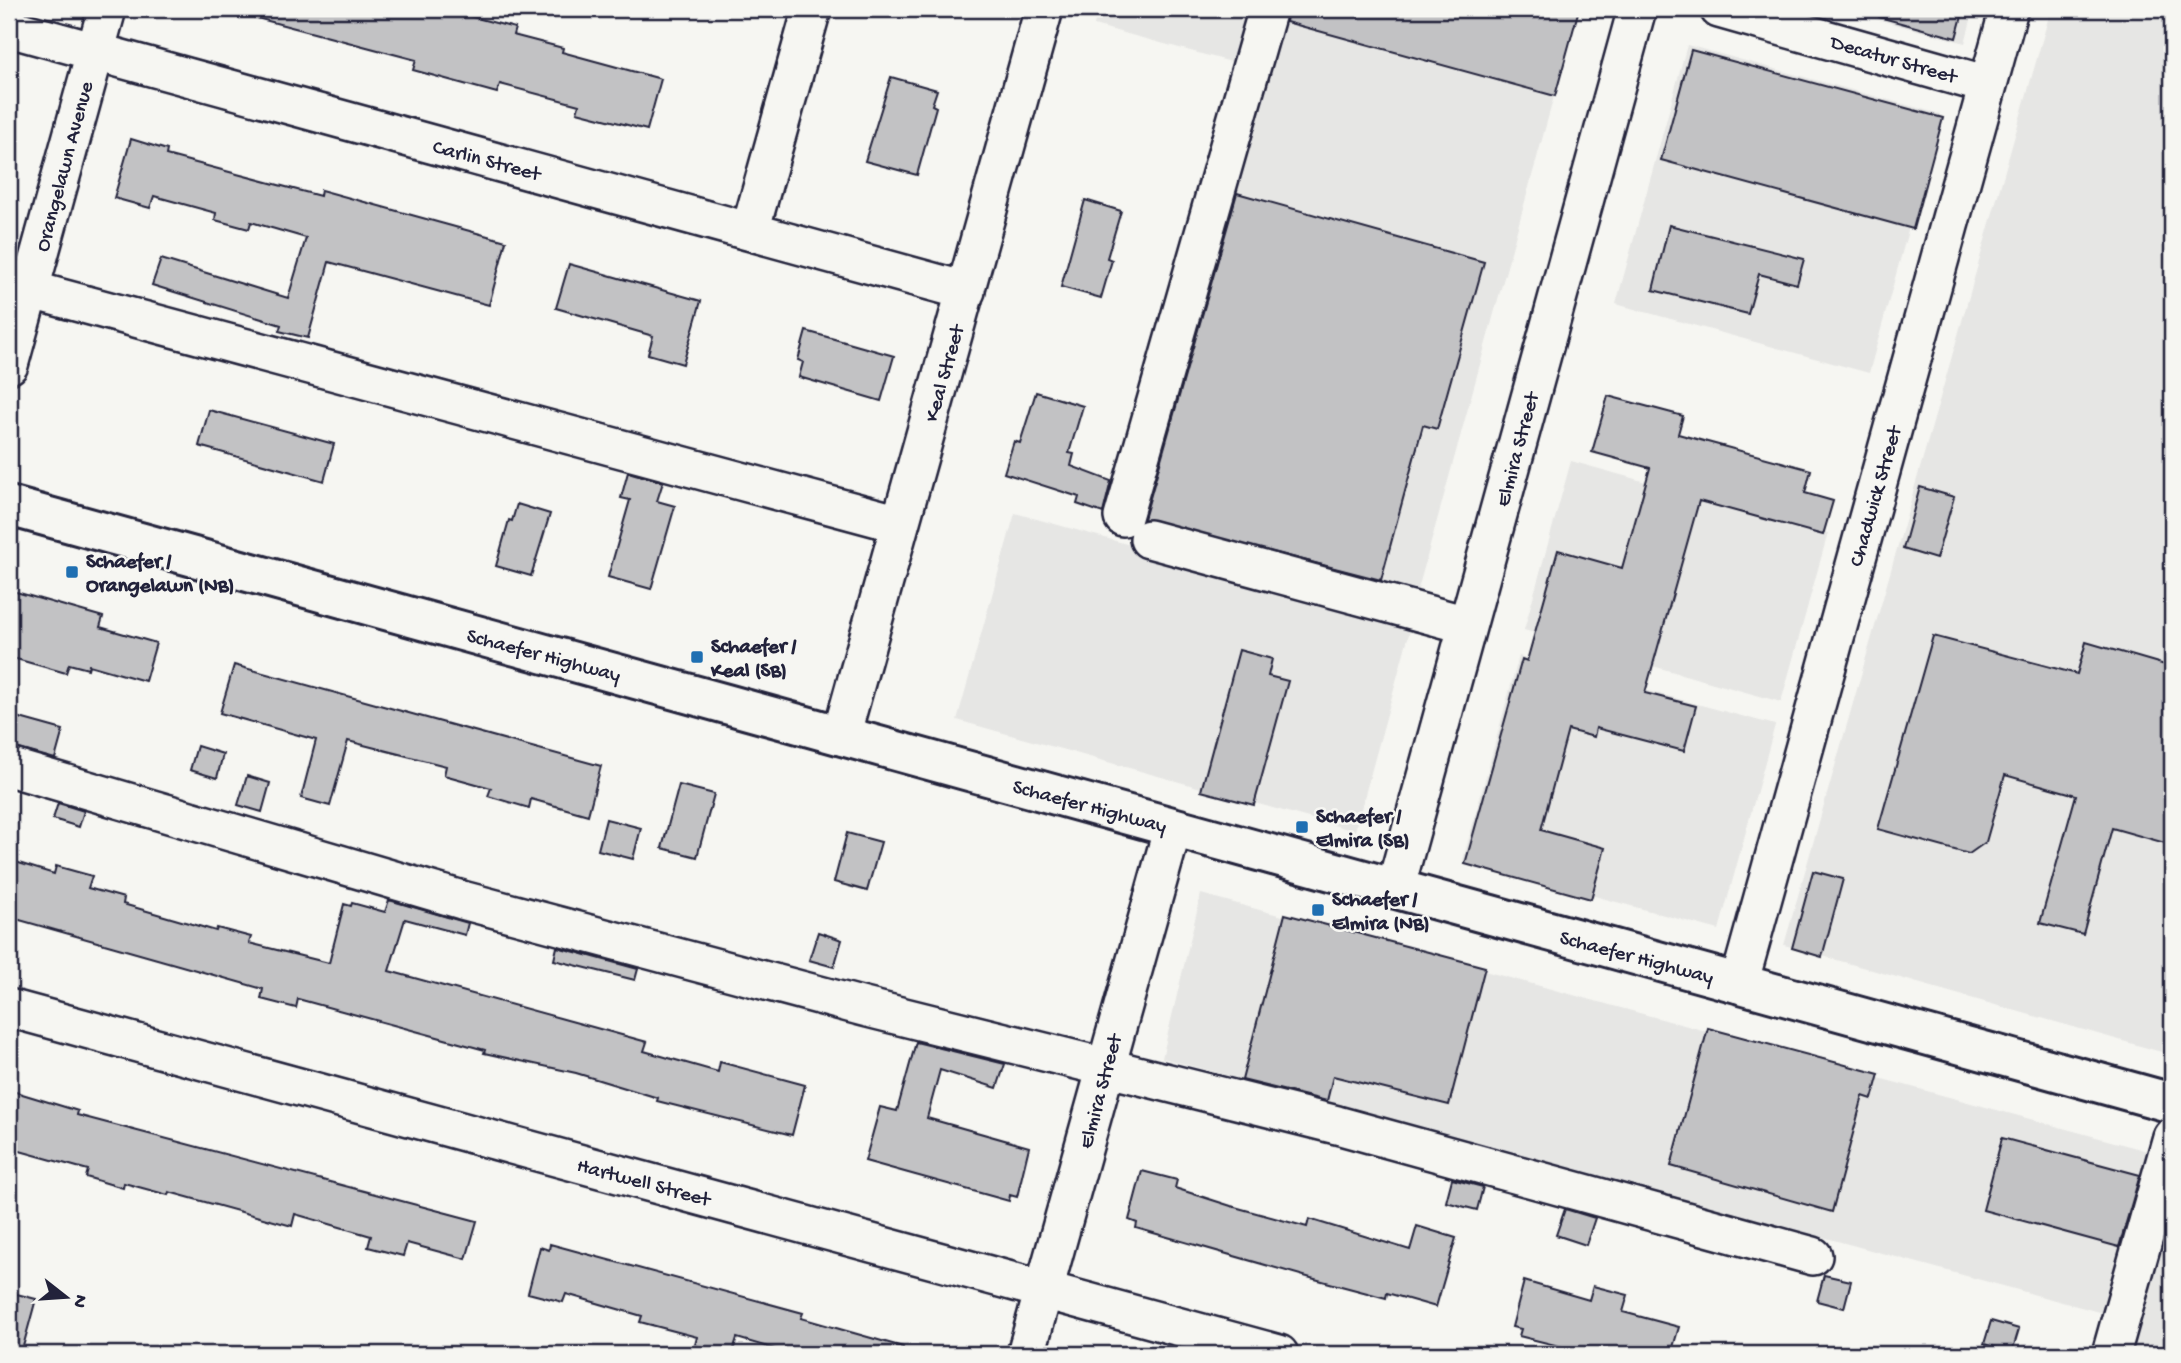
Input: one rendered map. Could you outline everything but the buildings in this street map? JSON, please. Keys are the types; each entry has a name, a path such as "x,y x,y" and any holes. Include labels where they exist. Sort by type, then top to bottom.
{"main road":[{"name":"Schaefer Highway","path":"9,506 2172,1103"}],"street":[{"name":"Orangelawn Avenue","path":"9,365 19,287 107,9"},
{"path":"750,231 812,9"},
{"name":"Keal Street","path":"841,736 1044,9"},
{"path":"1268,9 1136,528 1467,625"},
{"name":"Elmira Street","path":"1395,889 1637,9"},
{"name":"Decatur Street","path":"1718,9 1988,85"},
{"name":"Chadwick Street","path":"1739,984 2009,9"},
{"name":"Carlin Street","path":"9,28 966,291"},
{"path":"19,287 900,524"},
{"path":"9,767 462,900 864,1007 1336,1125 1813,1256"},
{"name":"Elmira Street","path":"1026,1354 1172,827"},
{"name":"Hartwell Street","path":"9,1008 1279,1354"},
{"path":"2111,1354 2172,1137"}],"shaded area":[{"path":"1098,9 1266,9 1250,67 1094,25"},
{"path":"1281,9 1578,9 1414,604 1138,528"},
{"path":"1839,9 1974,9 1965,43"},
{"path":"2051,9 2172,9 2172,1055 1784,945"},
{"path":"1687,45 1940,114 1869,373 1616,304"},
{"path":"1571,461 1828,533 1781,702 1524,630"},
{"path":"1015,513 1412,623 1355,831 957,720"},
{"path":"1519,656 1775,725 1719,930 1463,860"},
{"path":"1201,894 2155,1153 2110,1315 1162,1058"},
{"path":"2172,1184 2172,1354 2126,1354"}],"place":[{"name":"Schaefer / Orangelawn (NB)","path":"72,572"},
{"name":"Schaefer / Keal (SB)","path":"697,657"},
{"name":"Schaefer / Elmira (SB)","path":"1302,827"},
{"name":"Schaefer / Elmira (NB)","path":"1318,910"}]}
